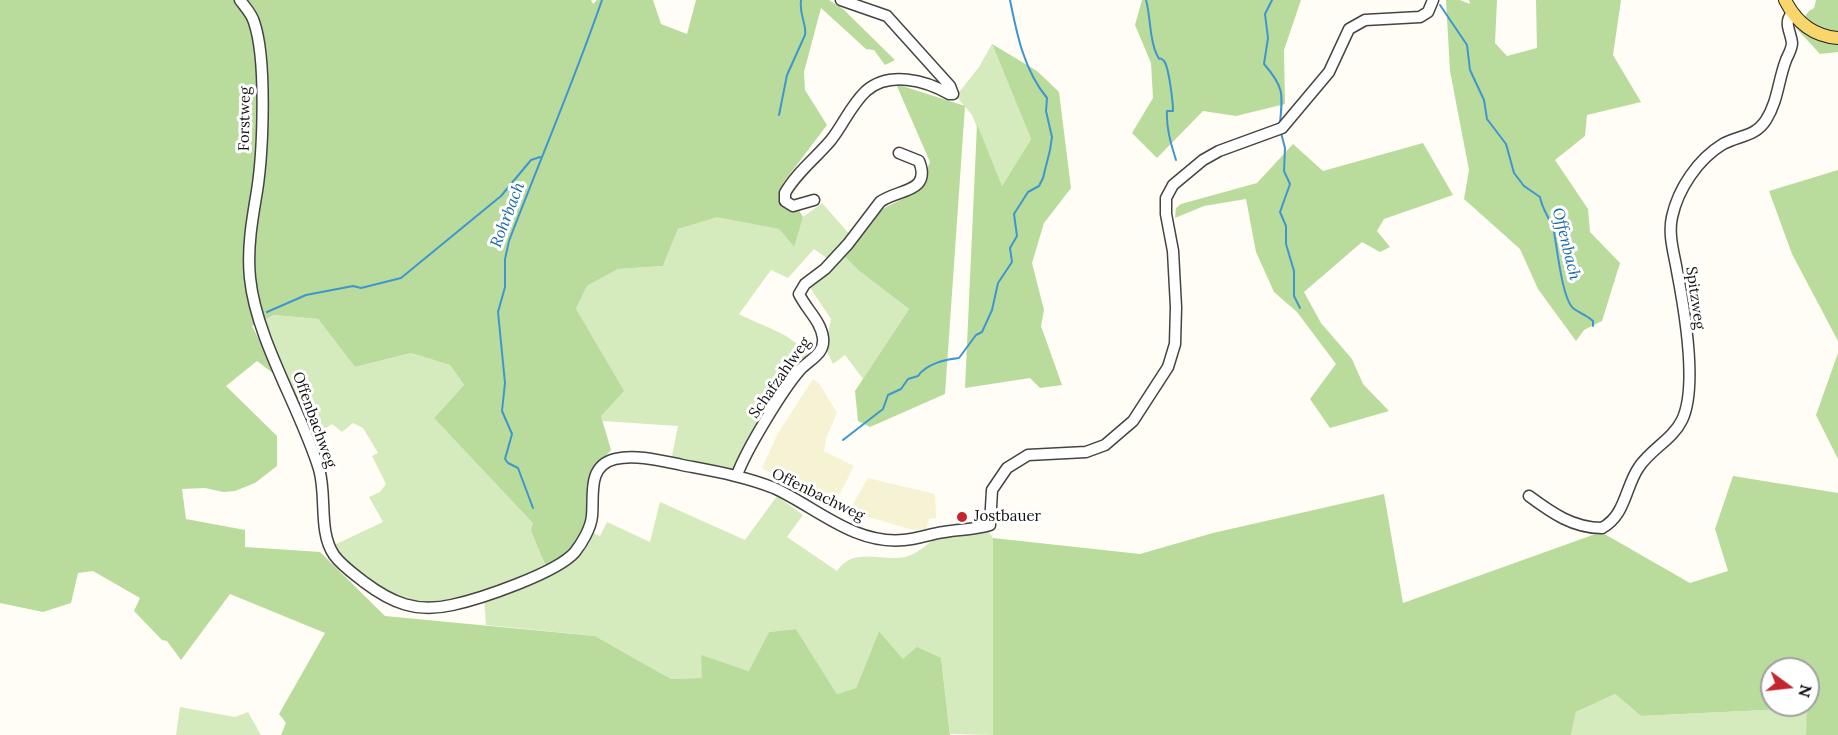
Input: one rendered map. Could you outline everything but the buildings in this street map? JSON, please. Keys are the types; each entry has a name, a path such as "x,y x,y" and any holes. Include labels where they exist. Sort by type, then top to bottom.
{"main road":[{"path":"1785,0 1792,14 1811,30 1838,38"}],"street":[{"name":"Forstweg","path":"240,0 254,20 261,57 260,160 249,244"},
{"path":"814,200 793,206 785,201 785,193 830,141 866,91 880,82 902,80 926,84 949,94 954,92 886,16 841,0"},
{"name":"Offenbachweg","path":"249,244 250,280 261,322 320,471 331,549 353,573 381,595 403,606 416,609 453,605 538,575 561,564 580,545 592,518 594,480 599,470 612,459 652,459 737,475 773,488 841,526 873,538 903,540 948,531 977,530 990,525 992,490 1007,468 1028,455 1086,453 1105,445 1133,421 1168,367 1175,344 1176,307 1173,251 1166,214 1166,198 1173,185 1203,160 1219,151 1282,128 1329,72 1349,29 1365,20 1420,16 1428,12 1433,0"},
{"name":"Spitzweg","path":"1529,496 1552,513 1578,526 1602,528 1618,515 1638,468 1683,420 1688,396 1688,355 1670,233 1674,207 1690,176 1702,161 1724,144 1752,135 1766,120 1779,93 1786,59 1792,45 1787,23 1792,14"},
{"name":"Schafzahlweg","path":"737,475 747,454 798,373 816,357 822,347 820,326 806,309 799,294 801,288 840,253 880,201 890,195 908,190 920,180 922,170 919,161 900,153"}],"shaded area":[{"path":"813,379 819,383 837,413 827,436 824,451 854,466 832,509 762,468 778,433"},
{"path":"868,478 935,494 936,518 929,519 926,530 909,529 849,511"}],"green space":[{"path":"0,0 591,0 593,4 597,0 653,0 661,24 687,34 696,0 829,0 843,9 895,60 885,65 874,50 866,49 821,8 804,72 805,90 827,125 783,183 803,217 794,247 779,229 717,217 678,229 663,266 618,269 587,286 576,309 624,391 601,416 611,450 597,465 591,476 588,486 588,513 583,529 560,558 546,567 531,530 533,523 434,418 464,385 450,365 411,353 355,367 318,319 274,315 252,326 278,377 257,361 226,386 277,436 277,466 255,483 235,491 223,492 205,488 182,489 186,519 245,530 245,547 320,552 385,616 595,636 671,679 702,678 701,655 749,671 769,632 796,629 837,694 856,688 879,631 903,659 917,647 941,658 950,735 281,735 286,723 279,714 325,633 230,594 181,660 167,641 162,640 134,611 140,598 93,571 78,573 71,603 43,612 0,603"},
{"path":"1142,0 1301,0 1284,50 1285,104 1236,116 1203,111 1157,158 1132,133 1153,98 1151,63 1135,25"},
{"path":"1446,0 1460,0 1470,4 1469,0 1497,0 1495,43 1507,56 1537,48 1536,0 1621,0 1613,55 1641,102 1587,115 1585,136 1555,160 1588,209 1590,232 1620,263 1602,321 1584,330 1576,341 1538,289 1520,249 1464,199 1469,170 1450,71"},
{"path":"1816,0 1838,0 1838,52 1820,54 1796,28 1814,8"},
{"path":"992,44 1031,139 1002,186 972,115 956,96 979,67"},
{"path":"992,44 1037,71 1059,92 1071,188 1044,223 1032,263 1044,310 1041,326 1062,385 1040,388 1030,378 965,388 977,124 1002,186 1031,139"},
{"path":"896,84 965,106 945,394 870,427 858,421 855,391 909,309 858,270 842,254 880,210 917,192 930,162"},
{"path":"1423,143 1453,195 1384,219 1377,231 1390,247 1380,252 1362,242 1304,292 1321,323 1352,359 1363,384 1389,411 1330,428 1310,399 1336,364 1297,312 1274,292 1256,252 1246,199 1204,206 1175,218 1176,208 1181,204 1257,183 1293,144 1323,171"},
{"path":"1838,170 1838,341 1792,254 1769,191"},
{"path":"822,203 852,237 831,261 814,249 788,278 771,270 739,314 787,337 804,350 811,359 733,472 671,461 678,426 602,421 576,309 587,286 618,269 663,266 678,229 717,216 779,229 793,246 803,217"},
{"path":"842,254 858,270 909,309 863,379 845,355 833,364 825,347 831,319 809,286"},
{"path":"274,315 318,319 355,367 411,353 450,365 464,385 434,418 534,523 546,571 468,599 437,606 422,606 411,604 387,592 350,564 332,546 383,522 369,497 380,492 386,484 372,456 378,453 363,428 353,423 342,432 332,424 310,439 262,321"},
{"path":"1838,353 1838,459 1816,415"},
{"path":"1733,476 1838,493 1838,735 1806,735 1807,717 1820,717 1820,657 1760,657 1760,710 1641,716 1615,694 1576,712 1571,735 993,735 993,538 1140,554 1213,533 1384,494 1403,603 1601,532 1690,583 1728,571 1715,529"},
{"path":"777,496 803,515 787,537 837,571 851,559 905,557 914,554 942,535 987,528 993,538 993,735 950,734 941,658 903,659 879,631 856,688 837,694 796,629 769,632 750,671 701,656 703,678 671,679 595,636 486,625 484,597 546,575 591,532 600,536 607,522 650,542 660,502 745,540"},
{"path":"1615,694 1641,716 1760,710 1760,717 1807,717 1806,735 1571,735 1576,712"},
{"path":"180,707 235,717 248,712 261,735 176,735"}],"waterway":[{"name":"Rohrbach","path":"533,508 518,468 505,459 512,434 502,411 505,383 498,312 505,287 505,259 509,241 602,0"},
{"path":"779,115 787,75 805,35 801,0"},
{"path":"843,440 883,409 888,395 901,389 908,379 918,376 926,368 937,363 959,358 976,335 982,332 992,310 998,283 1012,262 1010,248 1017,236 1014,214 1028,192 1039,186 1043,178 1052,137 1046,111 1047,98 1027,64 1010,0"},
{"path":"1146,0 1154,49 1159,58 1164,61 1169,77 1173,111 1167,111 1167,124 1176,160"},
{"path":"1272,0 1265,14 1268,38 1264,64 1281,91 1280,123"},
{"name":"Offenbach","path":"1440,5 1467,45 1470,70 1484,100 1487,119 1506,144 1514,173 1524,186 1540,197 1554,232 1563,284 1569,302 1573,308 1593,321 1593,326"},
{"path":"1281,133 1285,148 1284,171 1290,184 1280,212 1286,226 1286,244 1294,271 1294,296 1300,308"},
{"path":"267,312 306,295 353,286 361,288 401,278 501,196 531,160 540,157"}],"place":[{"name":"Jostbauer","path":"962,517"}]}
